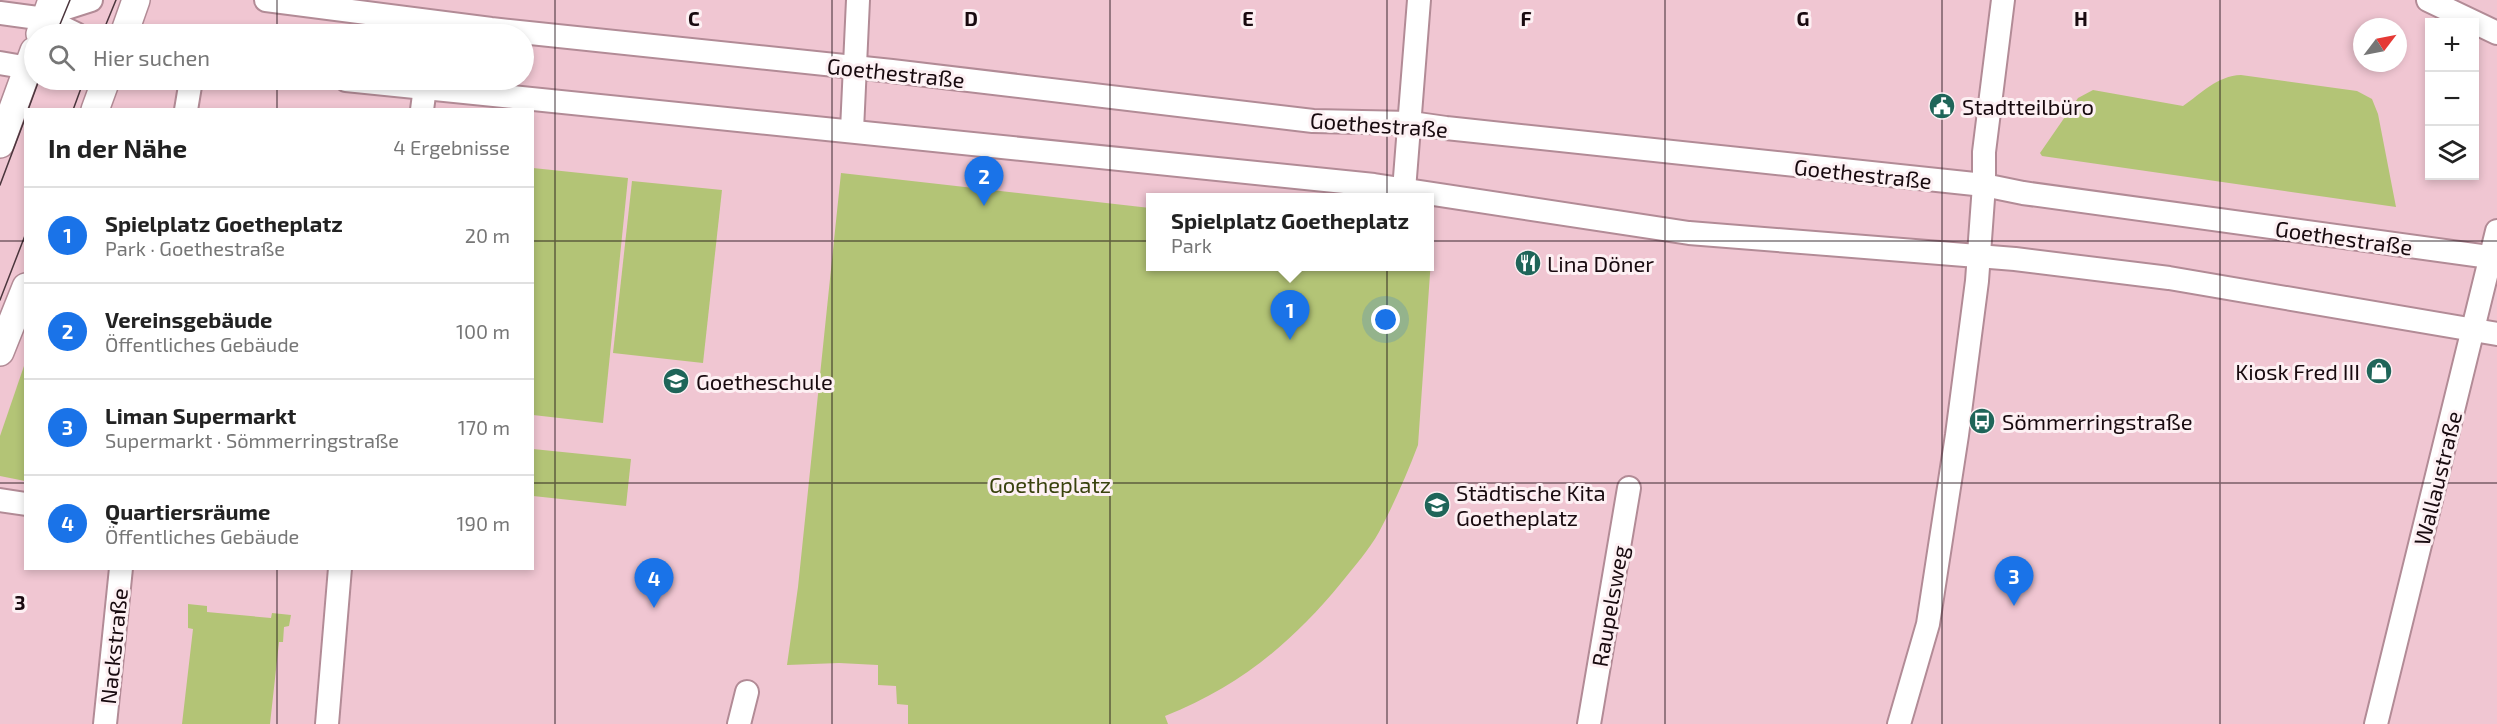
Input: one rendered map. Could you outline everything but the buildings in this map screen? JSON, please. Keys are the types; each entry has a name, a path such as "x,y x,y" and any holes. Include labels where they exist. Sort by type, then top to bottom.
{"street":[{"path":"0,13 46,18 66,8 91,0"},
{"path":"128,24 136,0"},
{"name":"Goethestraße","path":"266,0 453,24"},
{"path":"852,130 858,0"},
{"path":"1404,190 1419,0"},
{"path":"1899,724 1928,624 1957,435 1979,256 1984,152 2003,0"},
{"path":"2428,0 2497,33"},
{"name":"Goethestraße","path":"534,34 1313,121 1411,123 1457,130 1984,185 2024,193 2494,257"},
{"path":"0,63 24,60"},
{"path":"0,144 24,80"},
{"path":"96,108 102,90"},
{"path":"186,108 189,90"},
{"path":"422,108 425,90"},
{"path":"455,90 1374,185 1424,193"},
{"path":"1434,195 1689,233 1979,256 2169,278 2497,334"},
{"name":"Wallaustraße","path":"2376,724 2473,330 2494,257 2497,231"},
{"path":"0,352 24,292"},
{"name":"Raupelsweg","path":"1589,724 1629,488"},
{"path":"0,500 24,504"},
{"name":"Nackstraße","path":"105,724 121,570"},
{"path":"327,724 340,570"},
{"path":"739,724 747,693"}],"green space":[{"path":"2241,75 2357,91 2372,99 2378,114 2396,207 2042,156 2040,153 2078,98 2093,90 2183,106 2224,78"},
{"path":"534,168 628,178 603,423 534,415"},
{"name":"Goetheplatz","path":"841,173 1146,208 1146,271 1430,271 1418,445 1379,532 1356,565 1322,605 1283,644 1262,662 1216,692 1165,716 1168,724 908,724 908,705 897,704 896,686 878,685 878,665 839,663 787,665 798,587"},
{"path":"632,181 722,190 703,363 613,353"},
{"path":"24,366 24,481 0,476 0,436"},
{"path":"534,449 631,459 626,506 534,496"},
{"path":"188,604 207,606 207,612 271,618 272,613 291,615 289,626 284,627 283,642 279,642 270,724 182,724 193,629 188,628"}],"tram line":[{"path":"60,24 70,0"},
{"path":"106,24 116,0"},
{"path":"29,108 35,90"},
{"path":"74,108 80,90"},
{"path":"0,185 24,121"},
{"path":"0,300 24,238"}],"place":[{"name":"Stadtteilbüro","path":"1942,106"},
{"name":"Vereinsgebäude","path":"984,206"},
{"name":"Lina Döner","path":"1528,263"},
{"name":"Spielplatz Goetheplatz","path":"1290,340"},
{"name":"Kiosk Fred III","path":"2379,371"},
{"name":"Goetheschule","path":"676,381"},
{"name":"Sömmerringstraße","path":"1982,421"},
{"name":"Städtische Kita Goetheplatz","path":"1437,505"},
{"name":"Liman Supermarkt","path":"2014,606"},
{"name":"Quartiersräume","path":"654,608"}]}
